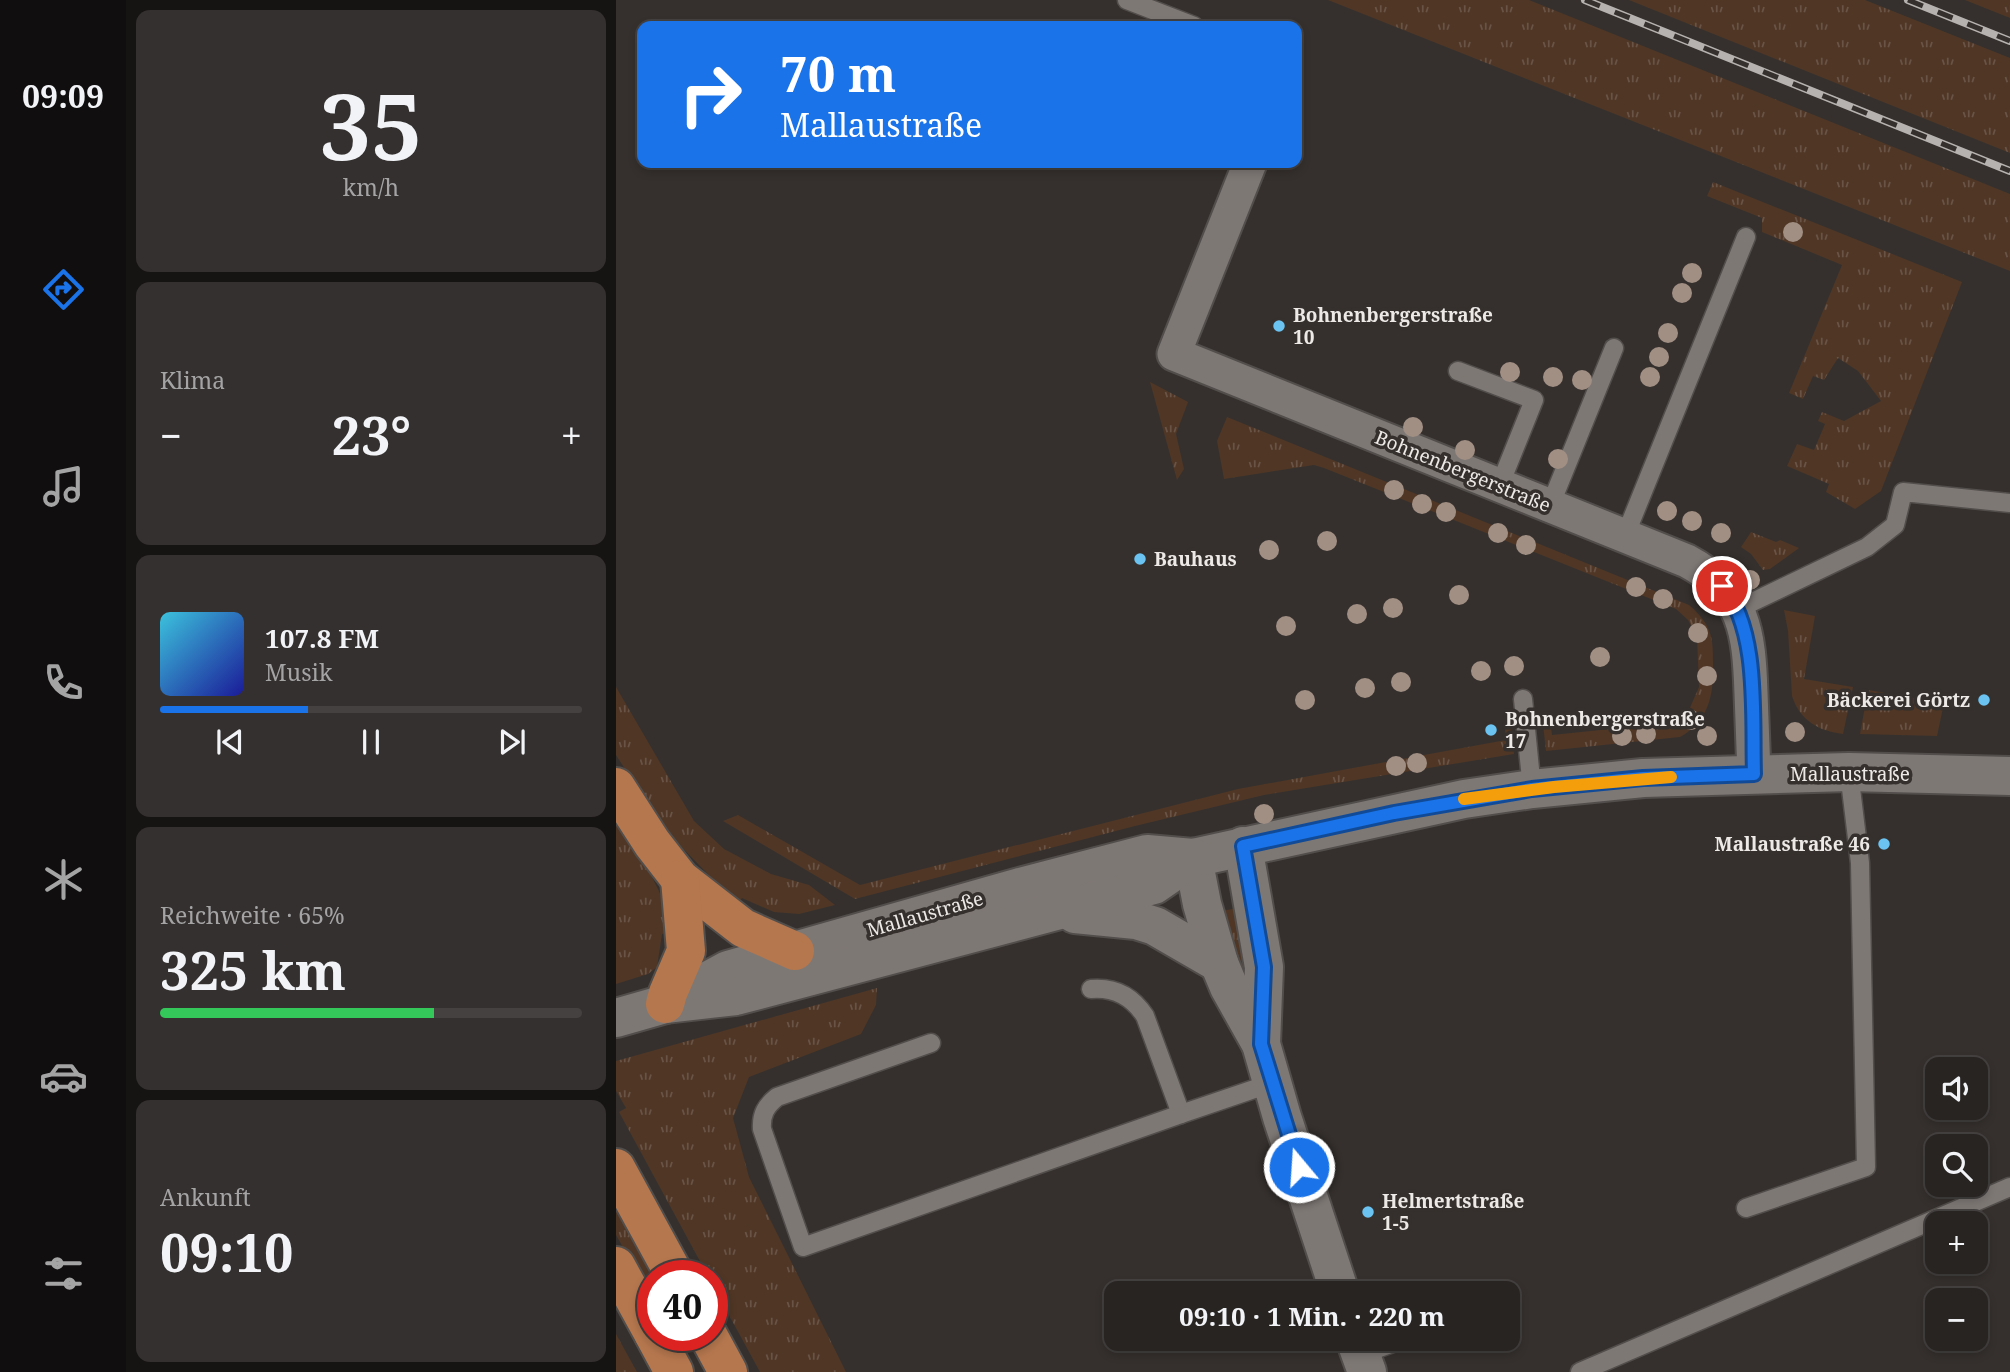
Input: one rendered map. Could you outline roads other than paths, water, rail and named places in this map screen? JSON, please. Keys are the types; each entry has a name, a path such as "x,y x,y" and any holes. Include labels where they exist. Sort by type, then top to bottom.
{"highway":[{"path":"616,787 652,843 680,879 743,928 795,951"},
{"path":"665,1004 686,951 680,879"},
{"path":"616,1168 666,1260"},
{"path":"616,1266 637,1305"},
{"path":"662,1351 674,1372"},
{"path":"717,1351 728,1372"}],"street":[{"path":"1225,168 1237,198"},
{"name":"Bohnenbergerstraße","path":"1248,168 1174,355 1699,568 1722,586 1738,609 1746,632 1750,654 1754,774"},
{"name":"Mallaustraße","path":"665,1004 728,970 1147,854 1193,858 1394,813 1532,789 1643,778 1849,772 2010,776"},
{"path":"1243,846 1264,967 1261,1044"},
{"path":"1193,858 1202,904 1219,963 1229,987 1261,1044 1336,1281"},
{"name":"Mallaustraße","path":"616,1018 665,1004 736,996 1154,885 1193,858"},
{"path":"1048,911 1136,920 1155,926 1219,963"}],"lane":[{"path":"1126,0 1181,21"},
{"path":"1625,536 1746,237"},
{"path":"1550,506 1614,348"},
{"path":"1458,371 1534,400 1499,487"},
{"path":"1738,609 1867,547 1895,525 1903,492 2010,503"},
{"path":"1523,699 1532,789"},
{"path":"1746,1208 1866,1167 1860,863 1849,772"},
{"path":"1091,989 1103,988 1122,993 1139,1007 1145,1016 1181,1114"},
{"path":"931,1043 777,1097 764,1111 762,1129 803,1247 1272,1083"},
{"path":"1580,1372 2010,1187"}],"railway":[{"path":"1585,0 2010,171"},
{"path":"1908,0 2010,41"}],"place":[{"name":"Bohnenbergerstraße 10","path":"1279,326"},
{"name":"Bauhaus","path":"1140,559"},
{"name":"Bäckerei Görtz","path":"1984,700"},
{"name":"Bohnenbergerstraße 17","path":"1491,730"},
{"name":"Mallaustraße 46","path":"1884,844"},
{"name":"Helmertstraße 1-5","path":"1368,1212"}]}
